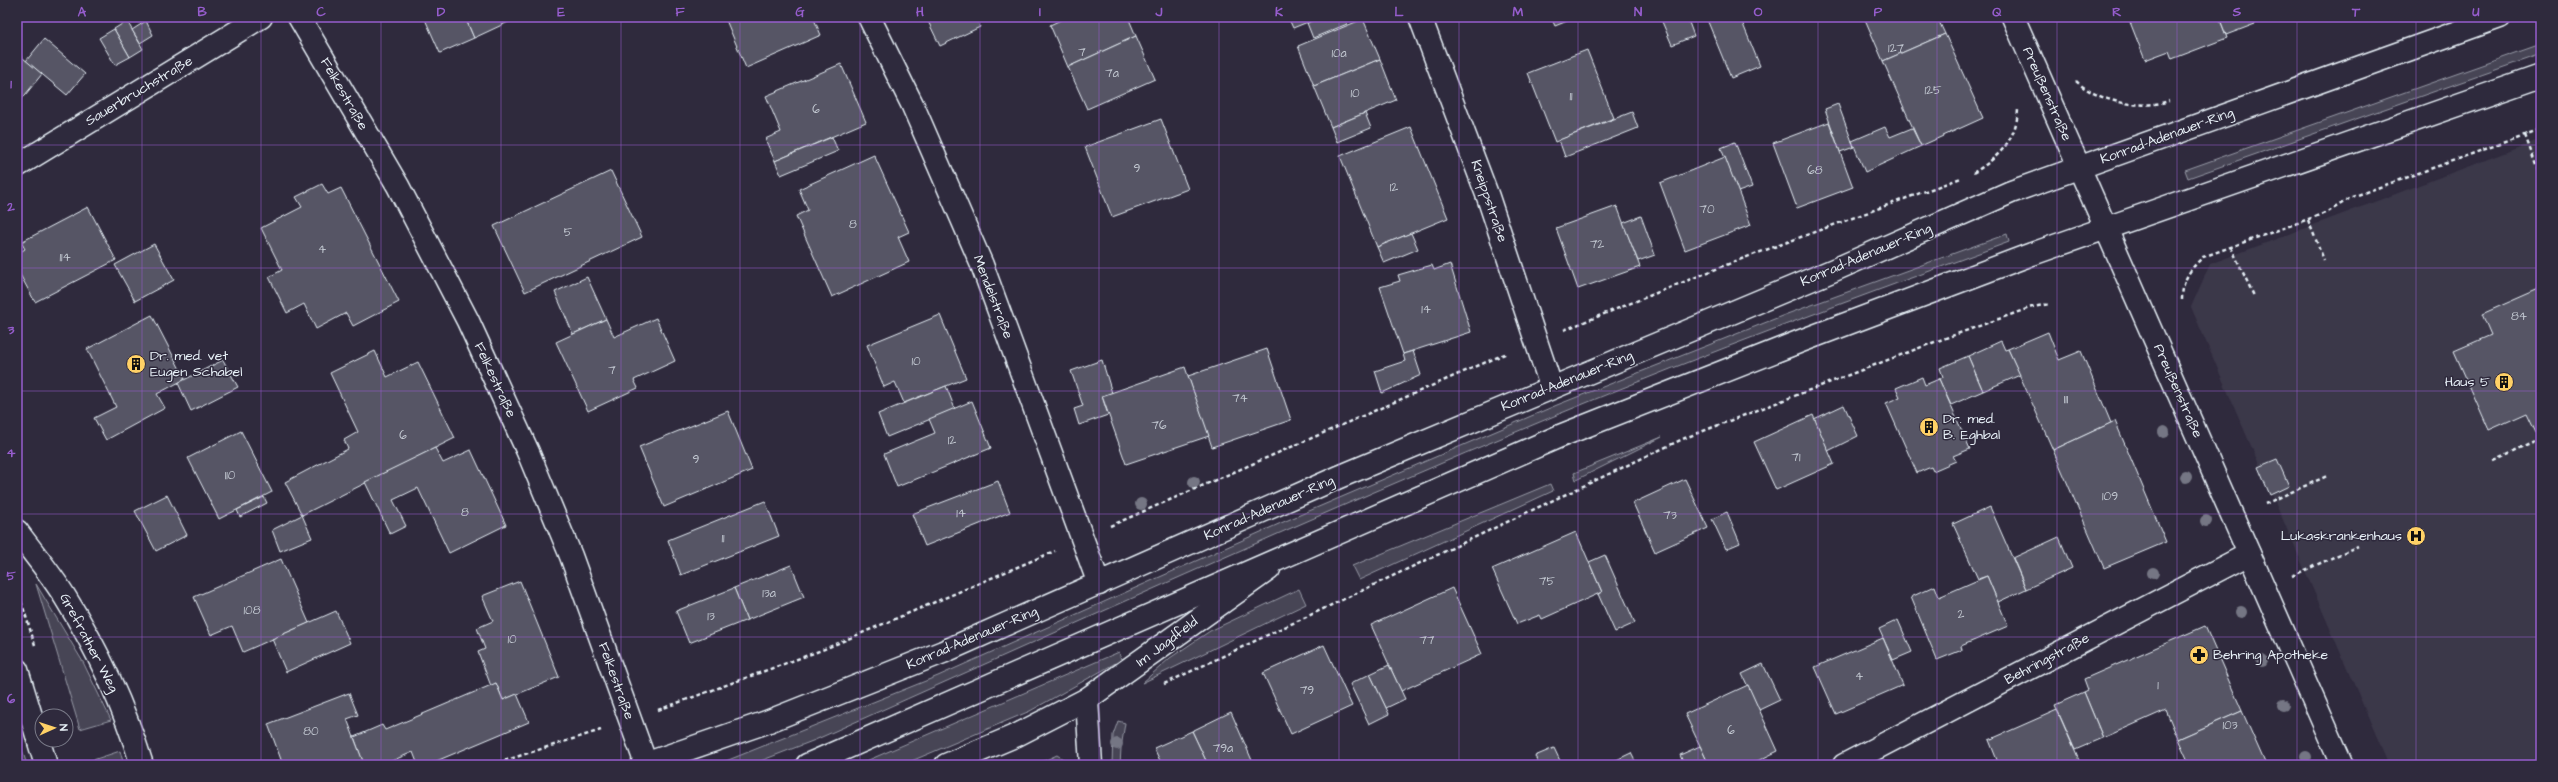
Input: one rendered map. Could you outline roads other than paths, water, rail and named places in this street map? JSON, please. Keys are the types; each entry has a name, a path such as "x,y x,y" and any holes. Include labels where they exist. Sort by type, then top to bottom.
{"street":[{"name":"Sauerbruchstraße","path":"17,166 261,17"},
{"name":"Felkestraße","path":"300,17 398,186 472,328 528,452 571,556 644,764"},
{"name":"Mendelstraße","path":"869,17 913,106 982,265 1099,584"},
{"name":"Kneippstraße","path":"1420,17 1488,197 1551,386"},
{"name":"Preußenstraße","path":"2013,17 2342,765"},
{"name":"Konrad-Adenauer-Ring","path":"644,764 764,723 936,655 1339,477 1551,386 1819,276 2010,192 2468,22 2500,17"},
{"path":"807,765 1301,547 1560,436 1801,341 2106,228 2541,76"},
{"name":"Grefrather Weg","path":"17,531 65,596 99,656 130,725 142,765"},
{"name":"Im Jagdfeld","path":"1087,699 1301,547"},
{"name":"Behringstraße","path":"1844,765 2250,554"},
{"path":"17,670 46,765"},
{"path":"946,765 1017,735 1087,699 1091,765"}],"place":[{"name":"Dr. med. vet Eugen Schabel","path":"136,364"},
{"name":"Haus 5","path":"2504,382"},
{"name":"Dr. med. B. Eghbal","path":"1929,427"},
{"name":"Lukaskrankenhaus","path":"2416,536"},
{"name":"Behring Apotheke","path":"2199,655"}]}
